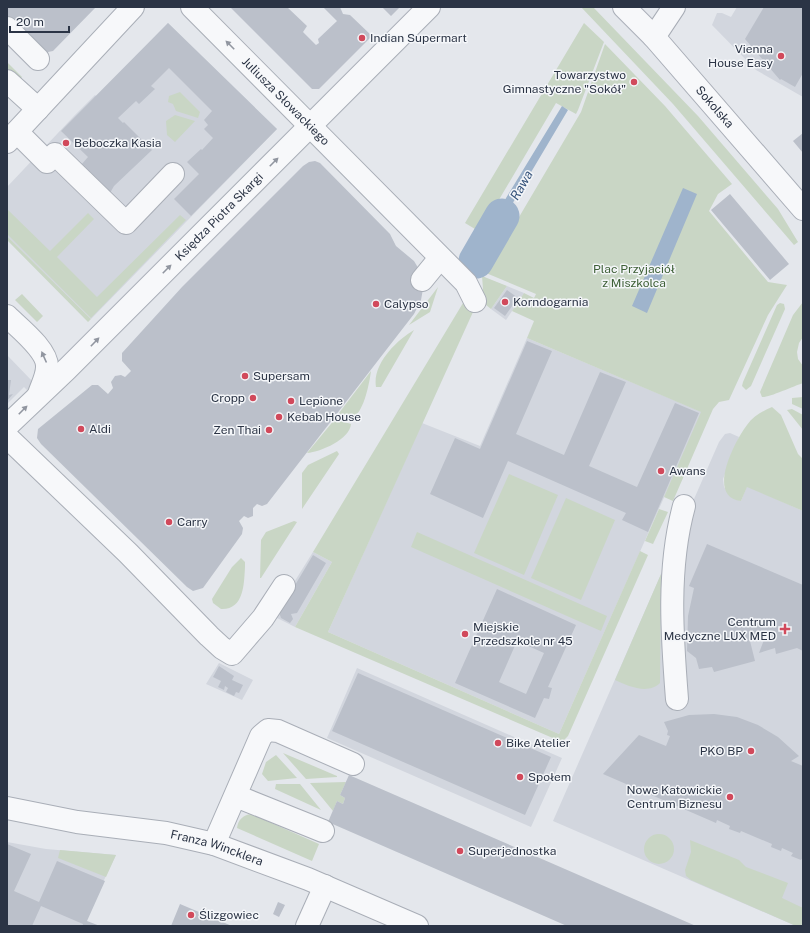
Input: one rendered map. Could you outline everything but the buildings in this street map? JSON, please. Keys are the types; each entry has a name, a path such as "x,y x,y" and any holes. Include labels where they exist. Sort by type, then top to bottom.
{"street":[{"path":"133,7 12,137 47,162 55,154 126,223 173,174"},
{"name":"Juliusza Słowackiego","path":"192,7 466,283 475,301"},
{"name":"Księdza Piotra Skargi","path":"7,426 39,394 78,359 429,7"},
{"name":"Sokolska","path":"624,7 654,37 803,209"},
{"path":"654,37 674,7"},
{"path":"7,28 38,59"},
{"path":"7,80 38,109"},
{"path":"422,280 440,258"},
{"path":"7,316 41,350 46,358 46,374 39,394"},
{"path":"7,437 128,553 209,636 222,648 232,654 262,618 284,586"},
{"path":"677,699 673,651 674,586 677,536 684,506"},
{"path":"214,844 261,736 268,730 278,732 353,764"},
{"path":"236,796 323,831"},
{"name":"Franza Wincklera","path":"7,808 76,822 166,833 214,844 260,860 325,886 417,926"},
{"path":"307,926 325,886"}],"shaded area":[{"name":"Vienna House Easy","path":"737,7 803,7 803,97 756,70 712,25 717,13 722,13 731,17"},
{"path":"168,23 277,129 91,319 7,236 7,187 74,116 95,95 97,97"},
{"path":"507,286 524,293 506,320 491,309"},
{"path":"527,338 702,412 559,734 328,632 422,423 480,446"},
{"path":"7,355 34,383 27,390 24,387 7,404"},
{"path":"730,433 739,437 723,479 724,487 729,495 741,501 747,486 803,511 803,926 796,926 553,821 719,442 725,434"},
{"path":"313,552 332,562 295,627 273,616"},
{"path":"219,663 253,680 242,700 206,684"},
{"path":"357,668 562,758 531,827 327,738"},
{"path":"7,842 46,849 116,855 82,926 7,926"}],"green space":[{"path":"581,7 593,7 698,116 778,209 798,242 794,245 673,104"},
{"path":"584,23 604,42 578,110 576,114 556,103 480,232 465,223"},
{"name":"Plac Przyjaciół z Miszkolca","path":"605,44 665,106 732,184 718,194 709,211 768,282 787,285 768,315 729,400 719,402 713,409 673,501 664,497 701,412 527,338 534,321 512,311 524,293 534,298 536,294 486,273 581,112"},
{"path":"7,62 22,77 18,82 7,72"},
{"path":"180,92 200,112 198,118 176,111 173,104 168,102 169,96"},
{"path":"175,115 195,121 175,142 167,135 166,121"},
{"path":"7,209 50,251 88,213 94,219 57,257 97,297 180,215 186,220 91,318 7,234"},
{"path":"7,236 91,319 88,322 7,240"},
{"path":"482,276 507,286 491,309 480,300 483,289"},
{"path":"438,287 430,312 409,325"},
{"path":"22,294 43,316 37,322 15,300"},
{"path":"803,302 803,337 799,343 797,352 798,359 803,366 803,383 775,394 762,397 760,392 793,315"},
{"path":"463,303 473,312 328,632 559,734 640,551 648,555 568,736 562,742 295,627 332,562 313,552"},
{"path":"780,303 784,304 785,309 751,386 746,390 742,386 743,382 777,305"},
{"path":"414,330 381,387 376,387 376,378 382,361 393,346"},
{"path":"371,371 364,402 358,413 350,417 339,413"},
{"path":"803,397 803,409 792,404 792,398"},
{"path":"772,407 781,415 798,454 803,459 803,511 747,487 741,501 730,497 725,489 724,479 726,467 736,442 749,422 755,416"},
{"path":"792,409 803,415 803,430 787,410"},
{"path":"335,419 351,424 346,435 334,444 320,450 307,453"},
{"path":"337,451 339,454 302,509 302,473 308,465"},
{"path":"509,474 558,495 524,575 474,553"},
{"path":"566,498 615,520 581,600 531,578"},
{"path":"659,509 668,512 653,544 645,541"},
{"path":"294,521 297,522 260,578 261,540 266,532"},
{"path":"417,532 607,616 601,631 411,547"},
{"path":"241,558 245,562 244,581 241,595 234,605 229,608 221,609 213,603 212,599 232,567"},
{"path":"661,574 660,683 655,687 644,689 626,685 615,680"},
{"path":"283,753 337,776 337,777 306,779"},
{"path":"276,755 297,778 268,781 262,774 266,762"},
{"path":"346,782 340,795 345,798 343,804 337,801 333,811 310,783"},
{"path":"276,784 300,784 321,810 275,789"},
{"path":"251,814 319,844 312,861 237,828 241,818"},
{"path":"659,834 670,838 674,849 670,860 659,864 648,860 644,849 648,838"},
{"path":"690,840 739,860 746,867 788,883 782,898 803,908 803,926 796,926 691,880 686,876 685,870 691,852"},
{"path":"60,850 116,855 106,877 58,858"}],"water":[{"path":"562,106 568,110 480,258 472,254"},
{"path":"683,188 697,194 647,313 632,306"}],"waterway":[{"name":"Rawa","path":"476,261 502,216"}],"place":[{"name":"Indian Supermart","path":"362,38"},
{"name":"Vienna House Easy","path":"781,56"},
{"name":"Towarzystwo Gimnastyczne \"Sokół\"","path":"634,82"},
{"name":"Beboczka Kasia","path":"66,143"},
{"name":"Korndogarnia","path":"505,302"},
{"name":"Calypso","path":"376,304"},
{"name":"Supersam","path":"245,376"},
{"name":"Cropp","path":"253,398"},
{"name":"Lepione","path":"291,401"},
{"name":"Kebab House","path":"279,417"},
{"name":"Aldi","path":"81,429"},
{"name":"Zen Thai","path":"269,430"},
{"name":"Awans","path":"661,471"},
{"name":"Carry","path":"169,522"},
{"name":"Centrum Medyczne LUX MED","path":"785,629"},
{"name":"Miejskie Przedszkole nr 45","path":"465,634"},
{"name":"Bike Atelier","path":"498,743"},
{"name":"PKO BP","path":"751,751"},
{"name":"Społem","path":"520,777"},
{"name":"Nowe Katowickie Centrum Biznesu","path":"730,797"},
{"name":"Superjednostka","path":"460,851"},
{"name":"Ślizgowiec","path":"191,915"}]}
